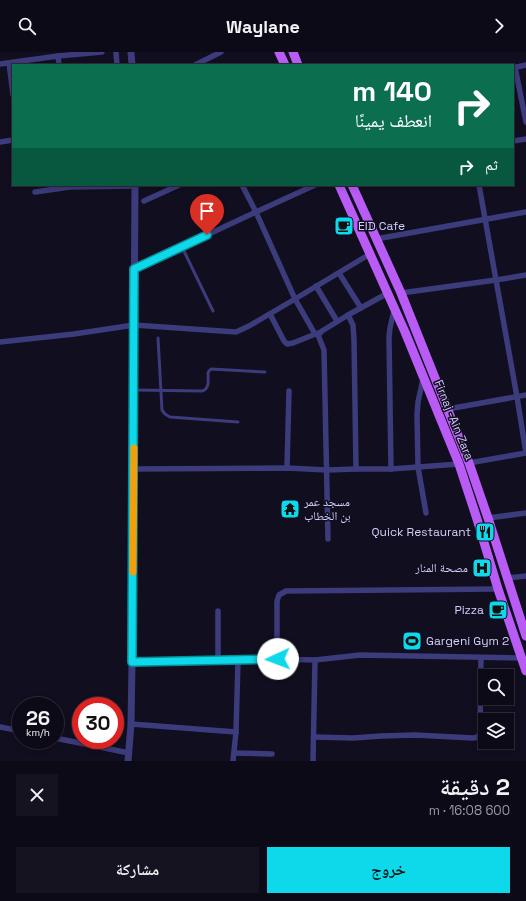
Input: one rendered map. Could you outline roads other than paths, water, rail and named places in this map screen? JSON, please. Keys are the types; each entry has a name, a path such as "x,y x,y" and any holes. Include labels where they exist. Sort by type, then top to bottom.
{"main road":[{"path":"279,52 285,64"},
{"path":"293,52 298,64"},
{"name":"Firnaj -Ain Zara","path":"339,186 388,293 459,464 498,589 526,671"},
{"name":"Firnaj -Ain Zara","path":"352,186 401,293 469,463 526,636"}],"street":[{"path":"0,64 102,52"},
{"path":"116,52 117,64"},
{"path":"131,52 132,64"},
{"path":"197,64 213,54 221,52"},
{"path":"58,56 59,64"},
{"path":"9,63 12,87"},
{"path":"526,65 514,68 526,122"},
{"path":"514,141 526,139"},
{"path":"0,142 12,140"},
{"path":"36,192 70,187 135,186 132,662 131,724 128,761"},
{"path":"144,201 177,186"},
{"path":"243,186 256,212 295,299 317,333 324,350 328,539"},
{"path":"134,269 313,186"},
{"path":"469,463 526,453 479,186"},
{"path":"376,239 526,212"},
{"path":"0,342 74,334 134,325 236,332 270,314 370,254"},
{"path":"339,273 361,308"},
{"path":"401,293 526,275"},
{"path":"316,286 337,321"},
{"path":"270,314 284,341 287,344 293,343 317,333 388,293"},
{"path":"392,469 389,337 394,307"},
{"path":"348,315 353,325 354,339 356,469"},
{"path":"424,378 418,402 417,415 418,467 426,513"},
{"path":"287,468 289,391"},
{"path":"448,409 526,394"},
{"path":"133,468 287,468 327,470 392,469 459,464"},
{"path":"488,518 526,513"},
{"path":"507,578 526,576"},
{"path":"278,659 277,598 286,591 498,589"},
{"path":"218,611 218,661"},
{"path":"132,662 278,659 315,660 360,655 521,658"},
{"path":"314,737 354,738 415,735 478,738 480,733 481,658"},
{"path":"313,761 315,660"},
{"path":"233,761 236,732 238,661"},
{"path":"131,724 236,732"},
{"path":"0,727 12,729"},
{"path":"64,740 129,753"},
{"path":"234,753 272,754"}],"lane":[{"path":"182,247 213,311"},
{"path":"158,338 160,390 162,410 165,414 170,417 238,422"},
{"path":"134,390 206,390 208,387 208,372 211,369 266,372"}],"place":[{"name":"EID Cafe","path":"344,226"},
{"name":"مسجد عمر بن الخطاب","path":"290,509"},
{"name":"Quick Restaurant","path":"485,532"},
{"name":"مصحة المنار","path":"482,568"},
{"name":"Pizza","path":"498,610"},
{"name":"Gargeni Gym 2","path":"412,641"}]}
